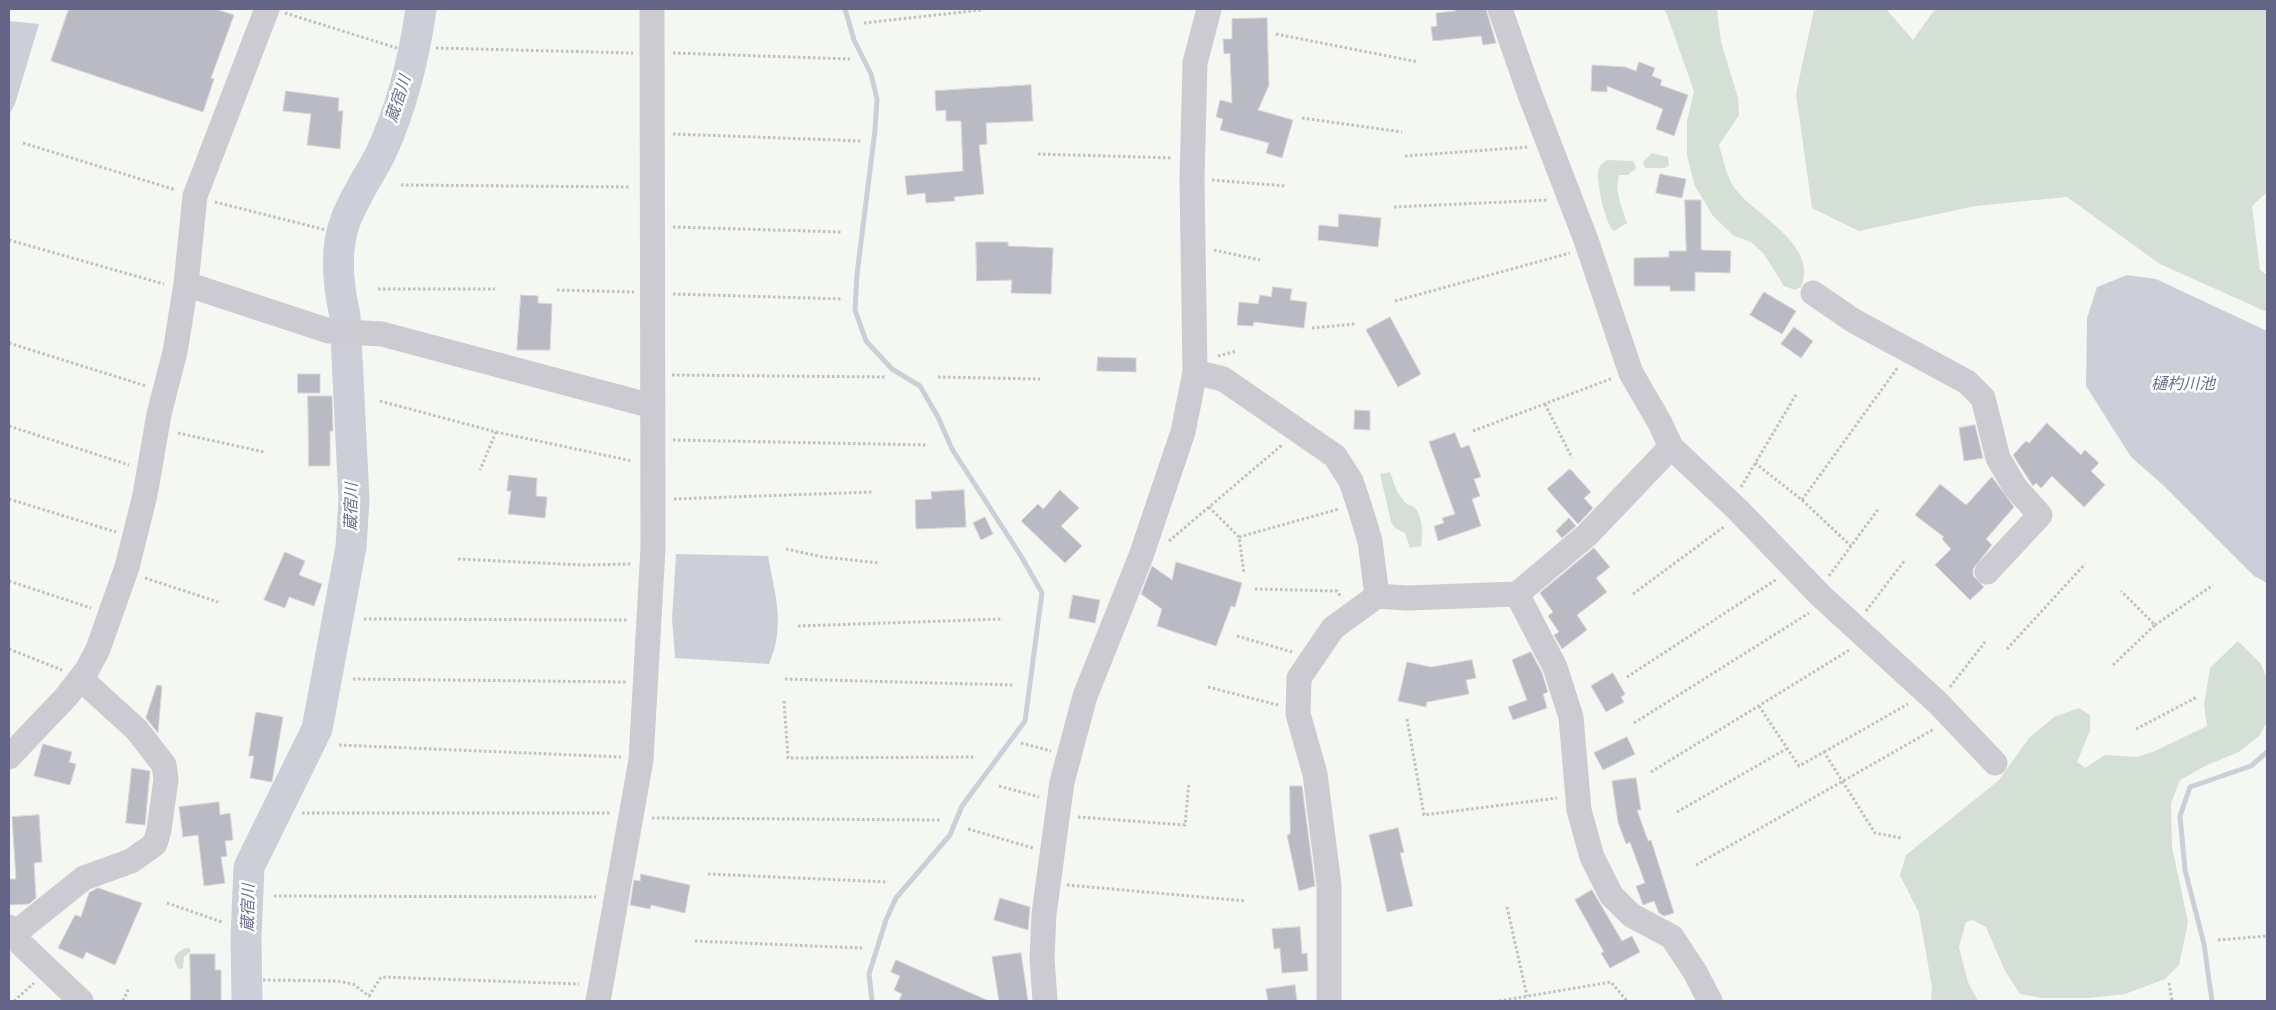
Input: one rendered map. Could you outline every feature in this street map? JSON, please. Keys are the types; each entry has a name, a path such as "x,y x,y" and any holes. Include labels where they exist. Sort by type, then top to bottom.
{"street":[{"path":"592,993 641,760 654,548 652,9"},
{"path":"1045,1001 1042,958 1044,914 1062,782 1085,696 1141,556 1183,432 1195,372 1192,180 1195,63 1209,9"},
{"path":"1500,9 1529,92 1586,240 1631,373 1671,447 1738,510 1821,596 1938,703 1995,763"},
{"path":"9,757 98,648 127,567 145,495 159,414 175,352 179,285 195,196 271,10"},
{"path":"179,285 329,331 382,334 652,406"},
{"path":"1813,292 1854,322 1966,382 1983,398 1998,458 2015,487 2040,515 1987,572"},
{"path":"1195,372 1224,379 1335,456 1352,481 1370,541 1377,596"},
{"path":"1329,1001 1329,885 1315,774 1298,714 1297,690 1299,678 1334,628 1377,596 1407,598 1517,594 1587,535 1671,447"},
{"path":"1517,594 1555,667 1571,717 1579,810 1592,857 1611,896 1631,915 1672,937 1695,972 1710,1001"},
{"path":"74,676 137,730 164,765 166,779 159,830 155,844 131,861 84,878 11,930 81,1001"}],"path":[{"path":"271,10 397,48"},
{"path":"864,23 981,10"},
{"path":"1276,34 1418,62"},
{"path":"436,48 642,53"},
{"path":"666,53 850,59"},
{"path":"1302,118 1402,132"},
{"path":"664,133 862,141"},
{"path":"23,143 184,192"},
{"path":"1405,156 1539,146"},
{"path":"1038,154 1178,158"},
{"path":"1211,180 1286,186"},
{"path":"401,185 632,188"},
{"path":"1394,207 1559,200"},
{"path":"210,201 326,230"},
{"path":"670,226 842,232"},
{"path":"9,240 179,285"},
{"path":"1204,248 1260,260"},
{"path":"1394,301 1577,251"},
{"path":"378,289 495,289"},
{"path":"557,290 642,292"},
{"path":"670,294 843,299"},
{"path":"1312,328 1355,324"},
{"path":"9,343 156,389"},
{"path":"1802,500 1900,364"},
{"path":"670,375 886,377"},
{"path":"1473,431 1620,376"},
{"path":"938,377 1040,379"},
{"path":"1739,490 1797,393"},
{"path":"380,401 496,432 634,461"},
{"path":"1546,404 1572,458"},
{"path":"9,426 132,466"},
{"path":"178,432 264,452"},
{"path":"480,470 496,432"},
{"path":"670,440 928,445"},
{"path":"1167,543 1285,442"},
{"path":"1755,463 1802,500 1851,546"},
{"path":"670,499 873,492"},
{"path":"9,499 124,535"},
{"path":"1209,507 1239,537 1244,574"},
{"path":"1828,577 1879,508"},
{"path":"1239,537 1340,509"},
{"path":"1633,594 1726,526"},
{"path":"786,549 823,557 880,564"},
{"path":"458,559 582,565 638,564"},
{"path":"1865,612 1905,560"},
{"path":"2007,650 2085,564"},
{"path":"140,576 218,602"},
{"path":"1627,677 1778,579"},
{"path":"9,581 100,611"},
{"path":"2113,664 2155,625 2213,585"},
{"path":"1255,589 1338,591 1342,600"},
{"path":"2121,592 2155,625"},
{"path":"1634,723 1810,612"},
{"path":"364,618 633,620"},
{"path":"798,626 1003,619"},
{"path":"1238,636 1300,654"},
{"path":"1938,703 1985,642"},
{"path":"1651,772 1859,644"},
{"path":"9,649 74,676"},
{"path":"352,679 634,682"},
{"path":"785,679 1014,685"},
{"path":"1208,686 1288,707"},
{"path":"2136,729 2197,697"},
{"path":"784,701 788,758 976,757"},
{"path":"1759,706 1799,766 1909,703"},
{"path":"1406,719 1424,815 1558,798"},
{"path":"1696,865 1935,729"},
{"path":"1021,743 1059,753"},
{"path":"339,745 628,757"},
{"path":"1678,812 1786,749"},
{"path":"1824,752 1841,782 1875,833 1901,838"},
{"path":"1076,817 1185,825 1189,783"},
{"path":"999,786 1041,797"},
{"path":"302,813 620,813"},
{"path":"644,818 941,820"},
{"path":"968,829 1041,850"},
{"path":"708,874 888,882"},
{"path":"1059,884 1246,901"},
{"path":"274,896 601,897"},
{"path":"167,903 222,922"},
{"path":"1507,907 1527,996"},
{"path":"2218,940 2267,936"},
{"path":"695,940 862,948"},
{"path":"368,1001 369,996 381,977 592,993"},
{"path":"14,1001 40,978"},
{"path":"263,980 337,981 353,984 369,996"},
{"path":"1499,1001 1611,982 1626,1001"},
{"path":"2169,983 2172,1001"},
{"path":"123,1001 129,988"}],"shaded area":[{"path":"1663,9 1717,9 1721,42 1738,98 1739,115 1719,145 1728,175 1737,191 1784,233 1802,258 1804,272 1801,287 1795,290 1784,286 1764,254 1751,242 1734,236 1713,216 1695,186 1687,156 1687,121 1694,91 1666,12"},
{"path":"1814,9 1886,9 1913,40 1935,9 2267,9 2267,192 2252,206 2260,270 2267,275 2267,312 2160,264 2067,197 1975,206 1859,231 1812,208 1796,94"},
{"path":"1652,153 1668,157 1669,165 1665,168 1645,168 1643,162"},
{"path":"1608,160 1633,161 1636,168 1628,175 1619,175 1618,193 1627,223 1614,231 1605,213 1598,177 1599,167"},
{"path":"1390,472 1401,498 1414,507 1419,515 1422,531 1421,546 1410,548 1405,533 1395,528 1391,522 1380,474"},
{"path":"2238,641 2261,664 2267,679 2267,722 2259,736 2239,752 2207,765 2180,780 2171,803 2172,847 2188,922 2179,965 2165,979 2125,994 2089,998 2042,998 2020,994 2004,969 1986,927 1973,920 1966,922 1959,947 1968,982 1978,1001 1931,1001 1932,987 1919,913 1900,875 1906,855 1999,780 2029,738 2054,717 2079,708 2090,715 2090,731 2077,762 2085,768 2105,755 2137,757 2155,751 2207,726 2204,705 2210,668"},
{"path":"185,948 189,948 191,951 184,957 183,968 178,969 174,959 177,953"}],"water":[{"path":"9,21 39,24 15,104 9,115"},
{"name":"樋杓川池","path":"2127,275 2156,279 2267,331 2267,583 2254,576 2163,485 2131,457 2086,386 2087,318 2097,287"},
{"path":"676,554 768,556 778,610 777,636 769,664 675,658 672,619"}],"building":[{"path":"69,9 215,9 234,15 211,78 214,79 203,112 51,61"},
{"path":"1455,9 1486,9 1496,43 1483,45 1481,36 1433,41 1431,27 1437,26 1436,13 1455,11"},
{"path":"1267,18 1269,85 1258,110 1293,120 1282,158 1266,153 1269,143 1220,130 1223,119 1216,117 1220,100 1232,103 1230,53 1224,54 1223,39 1232,39 1232,19"},
{"path":"1639,62 1655,68 1652,76 1662,80 1660,85 1688,95 1674,136 1656,129 1663,109 1607,86 1607,92 1591,91 1592,65 1625,67 1636,71"},
{"path":"1031,85 1033,121 986,123 987,144 979,145 984,194 954,197 955,201 926,203 925,193 907,195 905,176 963,171 961,121 946,121 946,110 936,111 935,91"},
{"path":"286,91 339,98 338,111 343,111 340,149 307,145 311,114 283,111"},
{"path":"1660,174 1686,179 1682,198 1656,193"},
{"path":"1685,200 1701,200 1701,250 1731,251 1730,273 1695,272 1695,291 1670,291 1670,286 1634,286 1634,258 1669,257 1669,251 1686,251"},
{"path":"1339,214 1381,218 1378,247 1318,240 1319,225 1338,227"},
{"path":"976,242 1008,242 1008,246 1053,248 1051,294 1011,293 1012,280 977,281"},
{"path":"1273,287 1292,289 1290,300 1307,302 1304,328 1254,322 1253,326 1237,325 1239,302 1258,304 1260,295 1271,297"},
{"path":"1764,292 1796,311 1782,334 1750,315"},
{"path":"521,295 538,296 538,303 552,304 550,350 517,350"},
{"path":"1390,317 1421,374 1398,387 1366,330"},
{"path":"1794,327 1813,341 1801,358 1781,344"},
{"path":"1098,357 1136,358 1136,372 1097,371"},
{"path":"298,374 320,374 320,393 298,393"},
{"path":"308,396 332,396 333,431 330,431 330,466 309,466"},
{"path":"1355,410 1370,411 1370,430 1354,429"},
{"path":"2047,423 2081,455 2085,450 2099,463 2091,471 2105,485 2084,507 2052,476 2041,488 2036,483 2033,486 2013,455 2026,441 2029,443"},
{"path":"1975,425 1983,458 1964,461 1959,428"},
{"path":"1455,433 1461,448 1469,445 1481,477 1474,479 1480,496 1472,499 1481,526 1438,541 1434,526 1444,523 1442,518 1455,514 1429,442"},
{"path":"1570,469 1591,492 1584,498 1593,508 1578,524 1547,489"},
{"path":"509,475 537,478 536,496 547,497 545,518 508,514 511,491 507,491"},
{"path":"1992,477 2014,507 1986,539 1992,545 1973,569 1973,576 1984,587 1970,600 1935,565 1951,549 1942,539 1944,537 1915,515 1940,484 1966,505"},
{"path":"964,490 966,527 916,529 915,500 932,499 931,492"},
{"path":"1060,490 1079,508 1061,526 1082,546 1065,563 1021,521 1038,504 1043,509"},
{"path":"985,517 993,534 981,540 973,523"},
{"path":"1569,518 1576,526 1562,538 1556,531"},
{"path":"1594,548 1610,567 1596,578 1607,592 1577,615 1587,630 1562,649 1554,635 1559,632 1548,616 1553,612 1540,593"},
{"path":"285,552 305,561 299,575 322,584 314,606 289,597 285,608 264,600"},
{"path":"1176,562 1242,583 1235,607 1231,606 1216,646 1157,626 1162,609 1141,594 1152,566 1172,580"},
{"path":"1073,595 1100,600 1095,623 1069,618"},
{"path":"1531,652 1542,673 1548,692 1543,694 1547,708 1513,720 1508,707 1527,700 1512,660"},
{"path":"1472,660 1476,678 1466,680 1469,694 1427,702 1426,707 1398,701 1407,662 1431,667"},
{"path":"1613,673 1625,694 1621,697 1624,702 1606,712 1591,686"},
{"path":"157,685 162,686 158,733 146,718"},
{"path":"256,712 283,717 272,782 250,778 254,756 249,756"},
{"path":"1627,737 1635,754 1603,770 1594,753"},
{"path":"43,744 72,752 69,762 76,764 70,785 34,776"},
{"path":"132,768 150,771 145,825 126,823"},
{"path":"1636,778 1641,810 1637,810 1648,841 1651,840 1674,913 1664,916 1659,913 1654,901 1643,905 1636,886 1645,883 1630,842 1626,844 1618,822 1612,781"},
{"path":"1290,786 1302,786 1315,886 1299,891 1287,835 1290,834"},
{"path":"219,802 220,815 230,813 233,840 225,841 227,856 221,857 225,883 204,886 198,835 183,837 179,807"},
{"path":"39,815 42,862 34,863 36,898 29,904 9,905 9,879 16,879 12,817"},
{"path":"1398,828 1404,852 1400,853 1413,906 1387,912 1369,835"},
{"path":"641,874 690,885 685,913 651,905 650,909 630,905 634,880 640,881"},
{"path":"98,888 142,903 115,965 86,952 83,959 58,948 75,915 81,917 89,893"},
{"path":"1592,890 1622,941 1632,936 1640,952 1610,968 1601,953 1604,952 1575,900"},
{"path":"1000,898 1030,907 1028,930 994,920"},
{"path":"1300,927 1302,954 1307,953 1308,971 1282,973 1280,948 1274,949 1272,929"},
{"path":"1021,953 1028,1001 999,1001 992,957"},
{"path":"190,954 215,954 215,970 221,970 221,1001 191,1001"},
{"path":"896,960 989,1001 899,1001 902,994 894,990 900,976 891,972"},
{"path":"1295,985 1297,1001 1268,1001 1266,989"}],"waterway":[{"name":"蔵宿川","path":"247,1001 246,937 249,867 317,729 351,547 354,500 345,316 338,267 340,242 346,219 388,138 415,46 421,9"},
{"path":"845,9 854,40 871,74 877,99 875,130 857,274 855,310 866,341 892,369 920,386 938,417 952,449 1021,556 1042,593 1025,721 962,806 950,835 896,898 886,920 869,974 872,1001"},
{"path":"2212,1001 2204,944 2185,870 2180,816 2190,787 2251,766 2267,752"}]}
